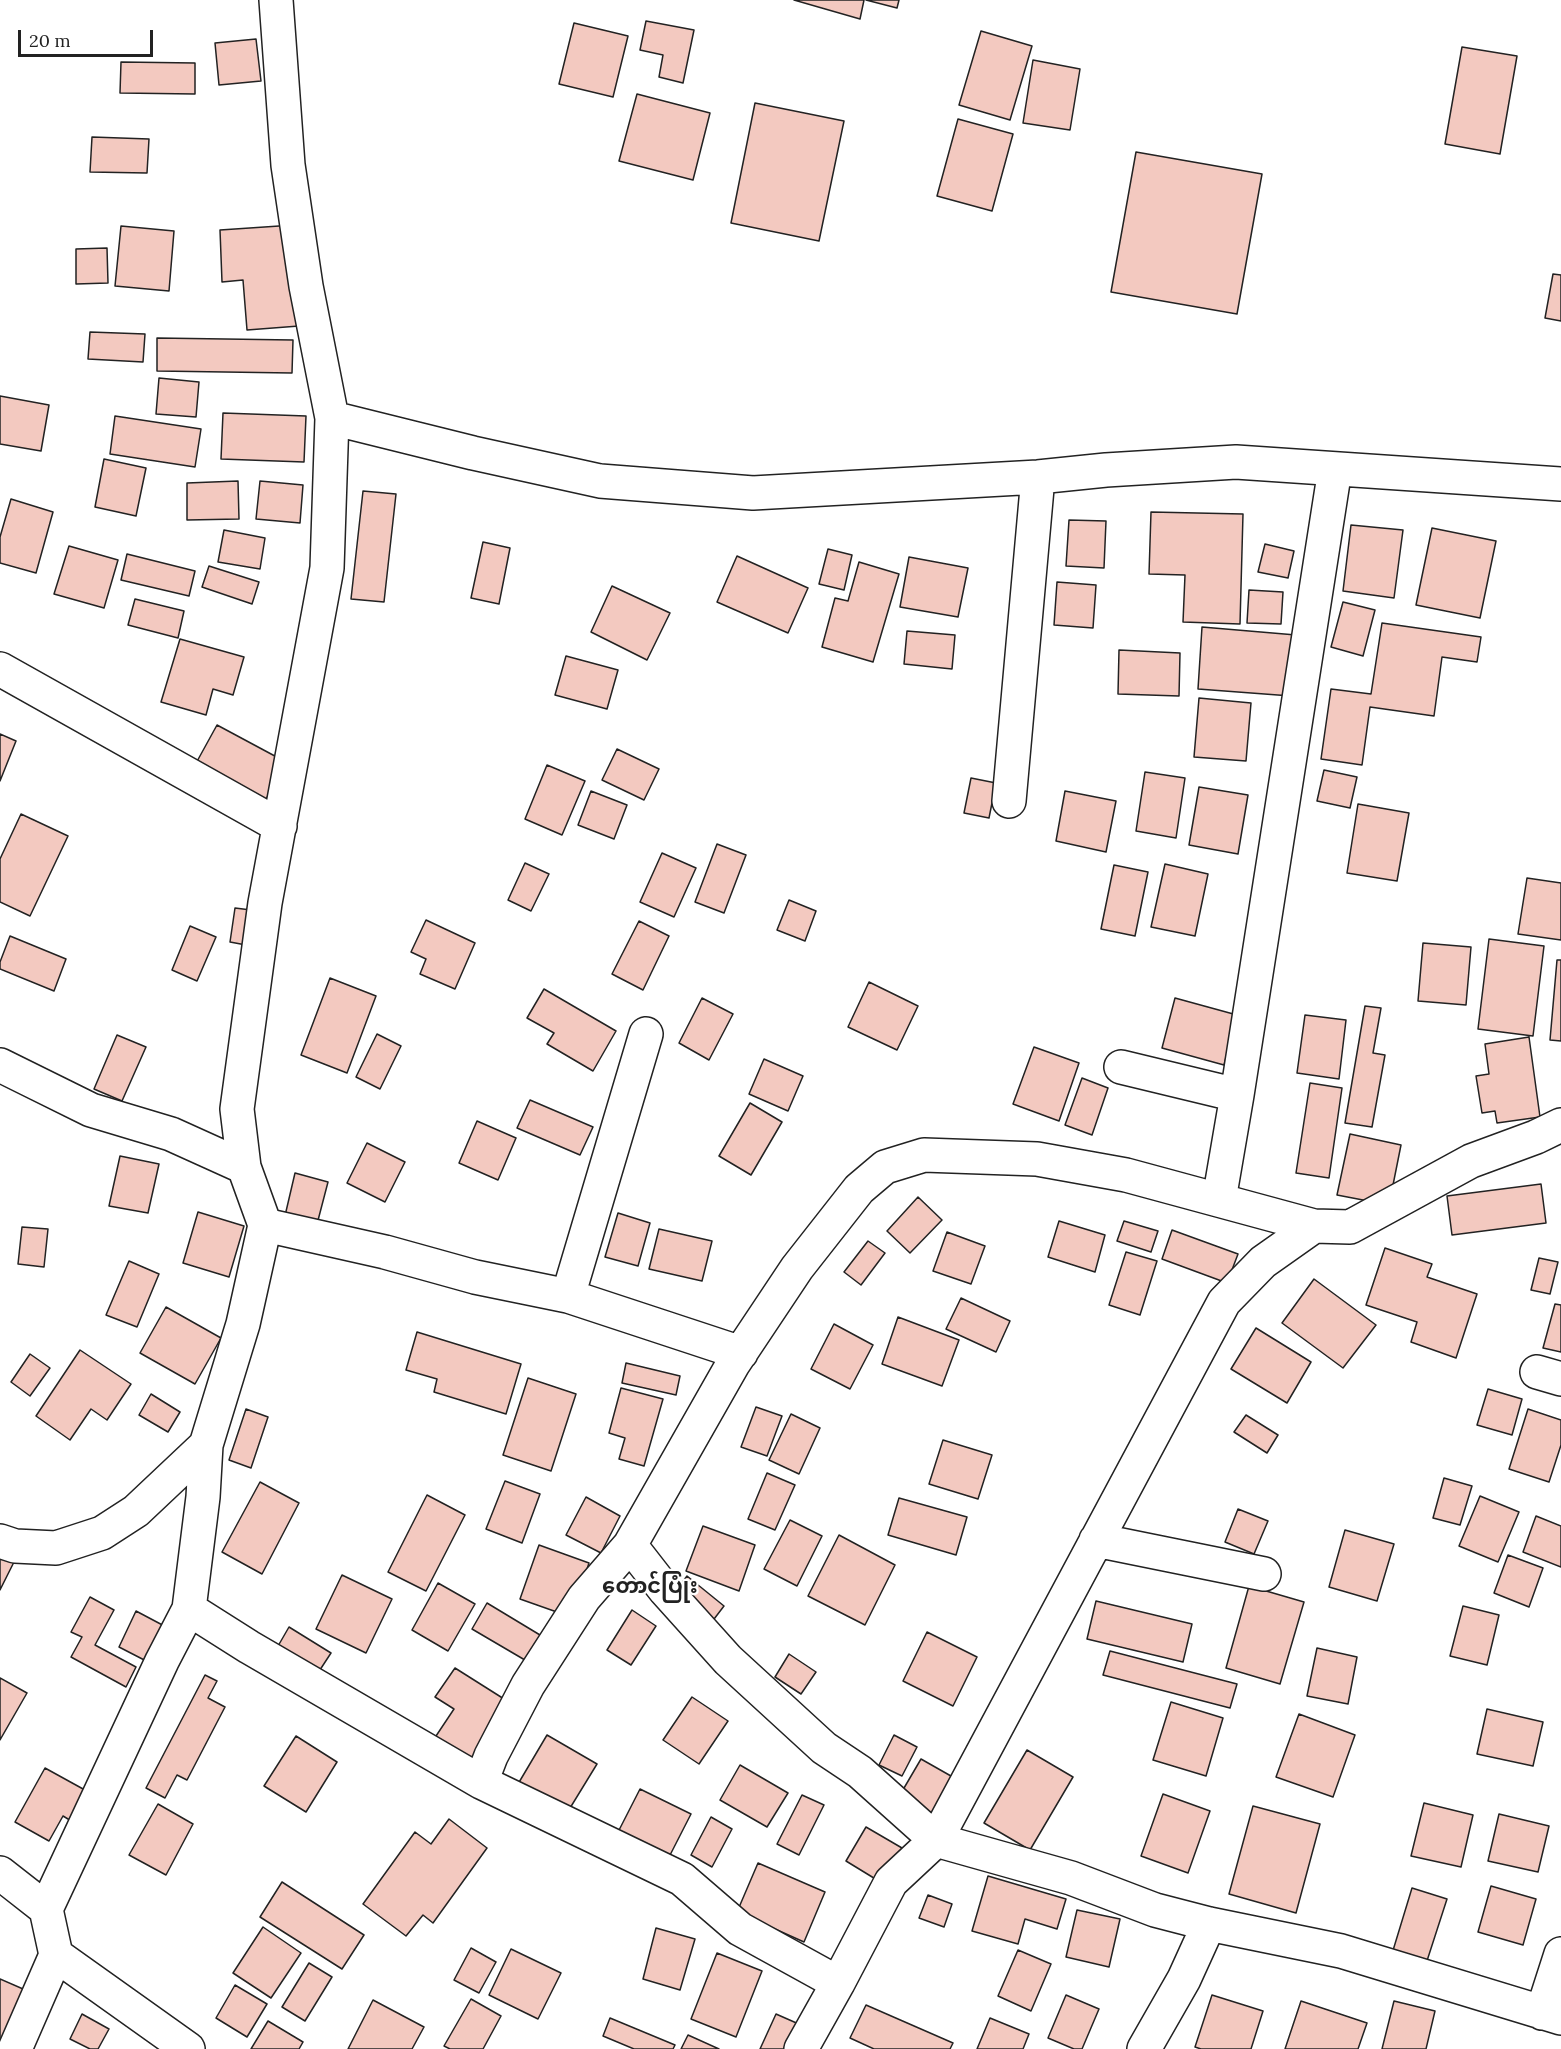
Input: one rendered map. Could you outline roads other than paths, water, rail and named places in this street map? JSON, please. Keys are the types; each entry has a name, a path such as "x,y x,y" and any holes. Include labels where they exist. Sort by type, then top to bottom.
{"street":[{"path":"15,2049 56,1955 46,1909 162,1660 189,1609 203,1497 206,1445 243,1324 265,1225 244,1167 237,1109 266,903 327,568 332,418 306,286 288,165 276,0"},
{"path":"332,418 473,453 600,481 753,493 1038,477 1106,470 1236,462 1561,484"},
{"path":"1219,1200 1335,469"},
{"path":"1009,801 1038,477"},
{"path":"0,669 280,826"},
{"path":"568,1296 646,1034"},
{"path":"0,1065 91,1110 171,1134 244,1167"},
{"path":"1121,1067 1237,1095"},
{"path":"481,1782 491,1756 528,1685 584,1598 630,1545 741,1353 798,1268 852,1197 885,1167 924,1155 1037,1159 1126,1175 1314,1226 1350,1227 1471,1161 1536,1137 1561,1125"},
{"path":"265,1225 385,1252 475,1277 568,1296 741,1353"},
{"path":"801,2049 891,1882 936,1840 1224,1302 1263,1262 1314,1226"},
{"path":"0,1541 15,1546 56,1548 102,1533 136,1511 206,1445"},
{"path":"1096,1540 1264,1574"},
{"path":"630,1545 665,1590 728,1660 824,1748 860,1772 936,1840 1071,1878 1155,1910 1341,1952 1552,2016 1561,1953"},
{"path":"189,1609 249,1647 481,1782 682,1879 740,1929 838,1983"},
{"path":"0,1873 46,1909"},
{"path":"1144,2049 1184,1979 1209,1924"},
{"path":"56,1955 188,2049"}],"district":[{"name":"တောင်ပြုံး","path":"650,1587"}]}
